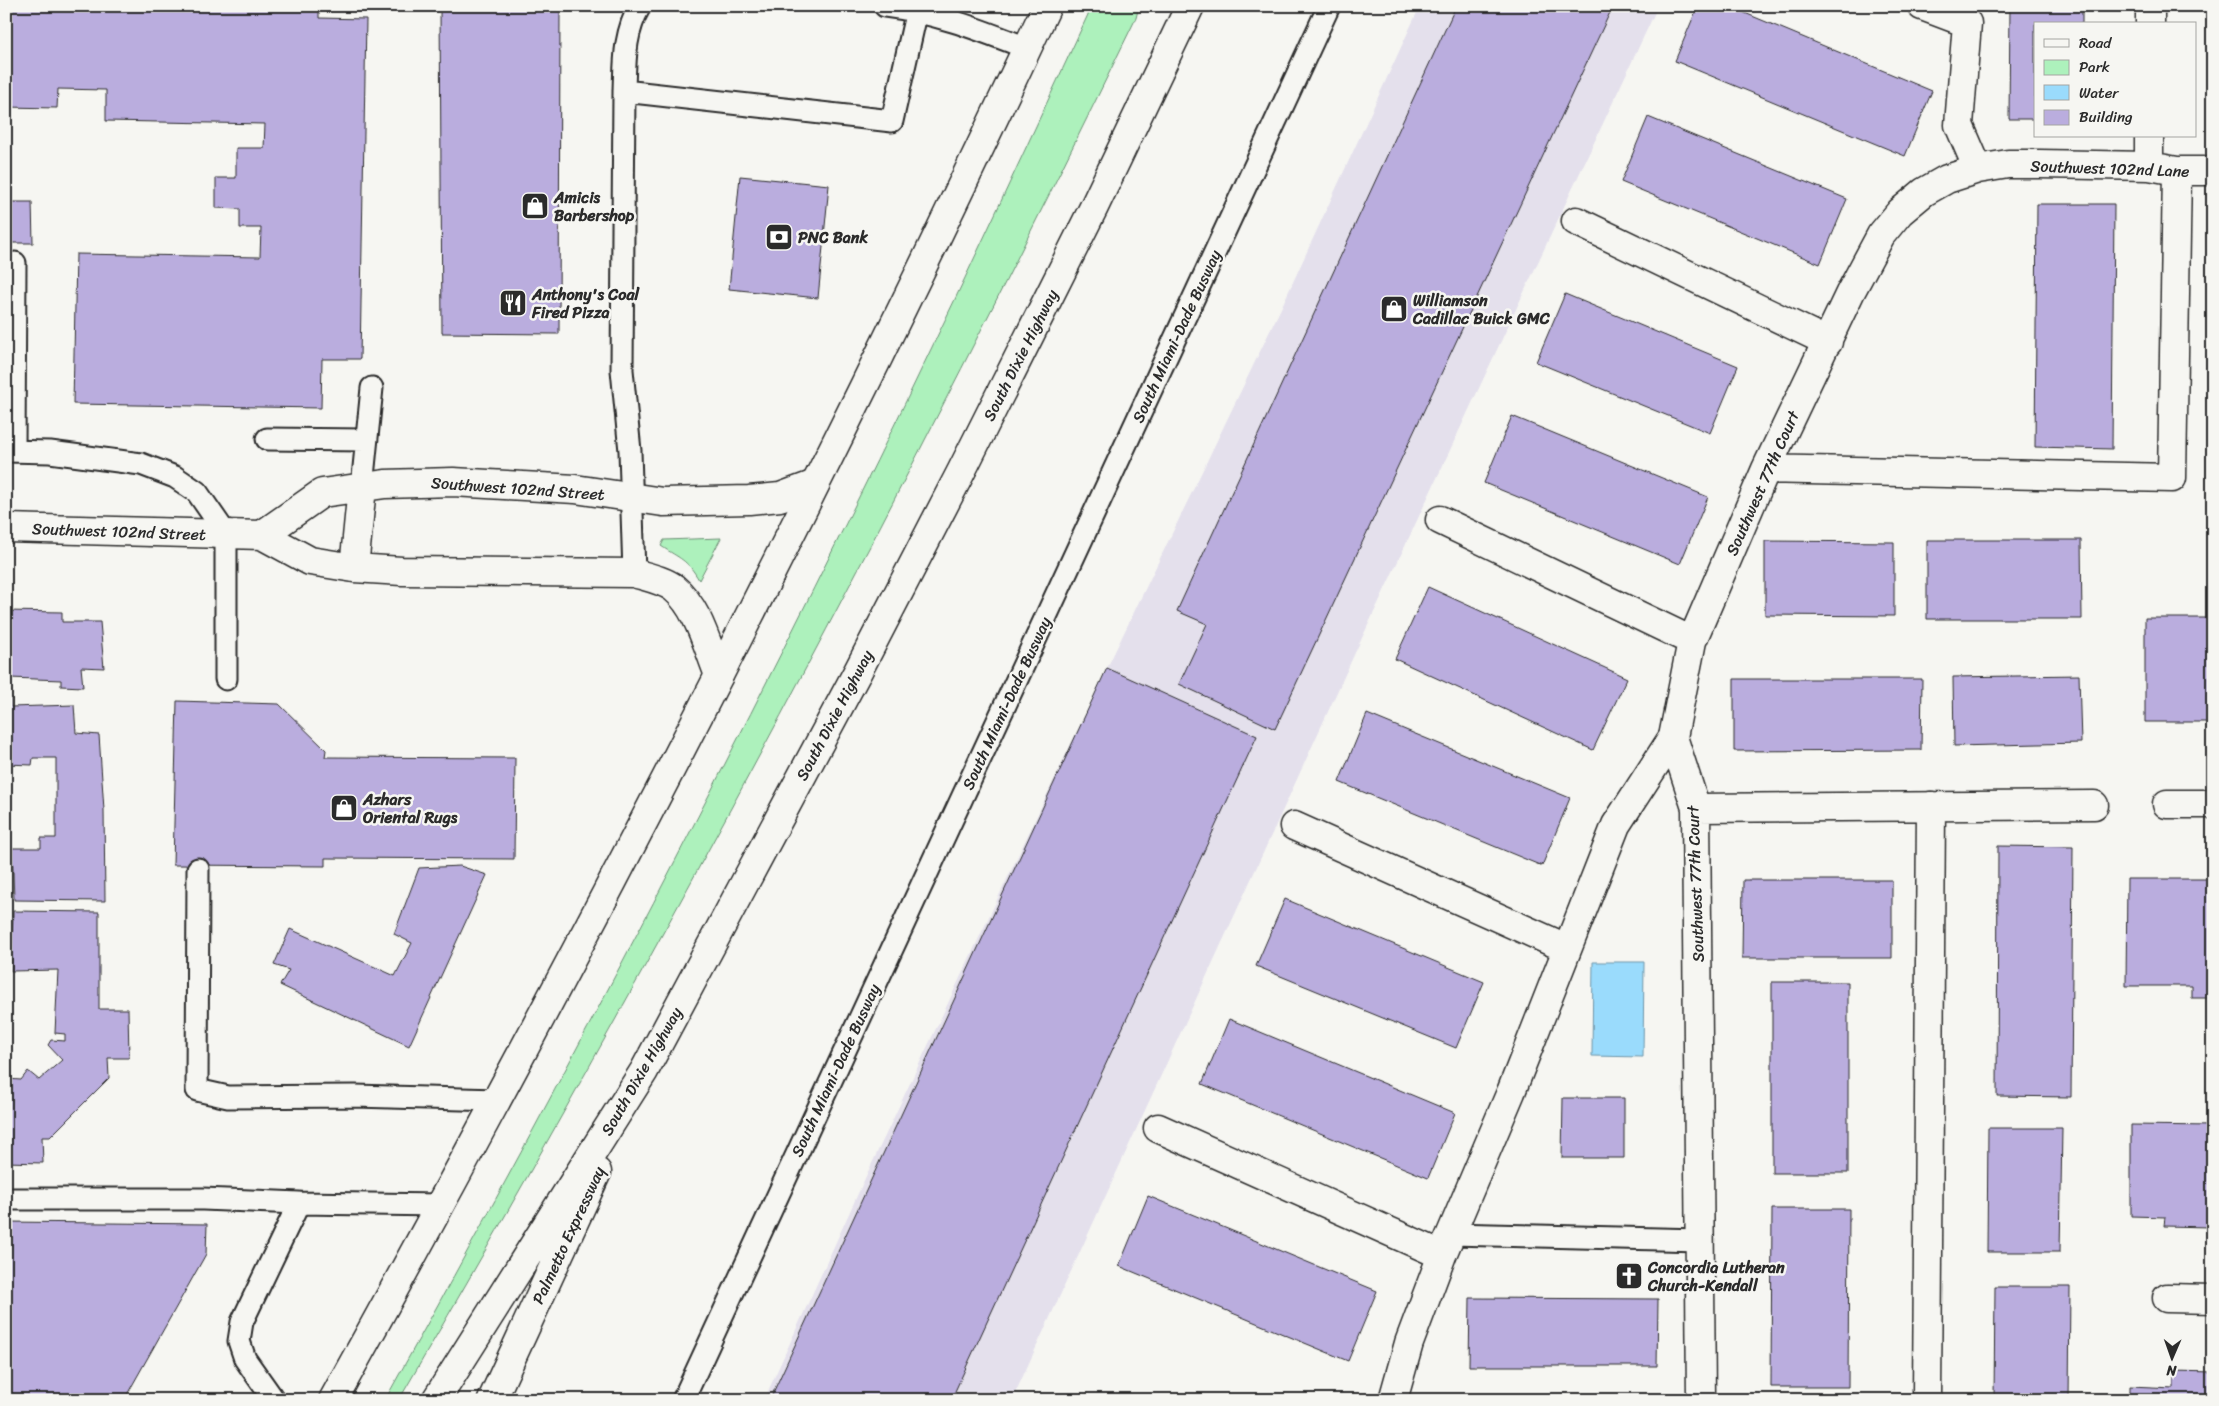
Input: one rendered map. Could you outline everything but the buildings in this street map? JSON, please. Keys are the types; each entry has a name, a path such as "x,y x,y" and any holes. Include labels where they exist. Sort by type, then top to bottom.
{"main road":[{"path":"333,1400 441,1205 608,892 815,484 1047,6"},
{"name":"South Dixie Highway","path":"436,1400 644,1071 858,671 961,472 1094,207 1190,6"},
{"path":"1922,6 1967,23 1959,125 1978,169"},
{"path":"2150,6 2150,22"},
{"path":"2149,138 2149,166"},
{"name":"Southwest 102nd Lane","path":"1924,192 1947,179 1978,169 2008,164 2149,166 2176,171 2213,172"},
{"path":"1766,468 2172,478 2176,171"},
{"name":"Southwest 77th Court","path":"1701,1400 1696,808 1674,737 1692,641 1766,468 1864,265 1881,234 1900,212 1924,192"},
{"path":"1576,221 1828,342"},
{"name":"Southwest 102nd Street","path":"262,535 322,493 408,482 453,482 575,489 663,502 749,500 780,497 815,484"},
{"path":"354,568 362,487"},
{"path":"1440,520 1692,641"},
{"name":"Southwest 102nd Street","path":"6,528 262,535 310,561 354,568 402,571 634,573 661,581 673,588 682,597 693,612 719,675"},
{"path":"1393,1400 1409,1343 1446,1245 1511,1092 1566,948 1616,825 1674,737"},
{"path":"2167,804 2213,804"},
{"path":"1696,808 2094,805"},
{"path":"1927,1400 1931,806"},
{"path":"1294,826 1566,948"},
{"name":"Palmetto Expressway","path":"492,1400 644,1071"},
{"path":"1158,1128 1446,1245"},
{"path":"2167,1298 2213,1299"}],"lane":[{"path":"634,573 630,451 622,370 624,91 625,47 631,21 640,6"},
{"path":"885,6 917,10 980,30 1027,48"},
{"name":"South Miami-Dade Busway","path":"683,1400 1329,6"},
{"path":"624,91 892,121 917,10"},
{"path":"15,263 10,451 50,452 141,464 175,477 197,492 226,534 226,679"},
{"path":"362,487 372,388"},
{"path":"268,439 366,440"},
{"path":"198,869 196,1090 228,1098 354,1096 496,1100"},
{"path":"6,1199 203,1199 299,1203 441,1205"},
{"path":"274,1400 245,1359 239,1341 240,1332 242,1322 299,1203"},
{"path":"1446,1245 1700,1240"}],"shaded area":[{"path":"1420,6 1658,6 1354,655 1012,1400 764,1400 867,1174 1107,668 1282,306"}],"green space":[{"path":"1092,6 1139,6 1136,18 1050,194 962,368 781,716 593,1060 399,1400 385,1400 521,1152 719,777 846,524 978,251"},
{"path":"721,538 699,580 687,563 661,546 664,540"}],"water":[{"path":"1593,962 1644,962 1643,1057 1592,1056"}],"place":[{"name":"Amicis Barbershop","path":"535,206"},
{"name":"PNC Bank","path":"779,237"},
{"name":"Anthony's Coal Fired Pizza","path":"513,303"},
{"name":"Williamson Cadillac Buick GMC","path":"1394,309"},
{"name":"Azhars Oriental Rugs","path":"344,808"},
{"name":"Concordia Lutheran Church-Kendall","path":"1629,1276"}]}
